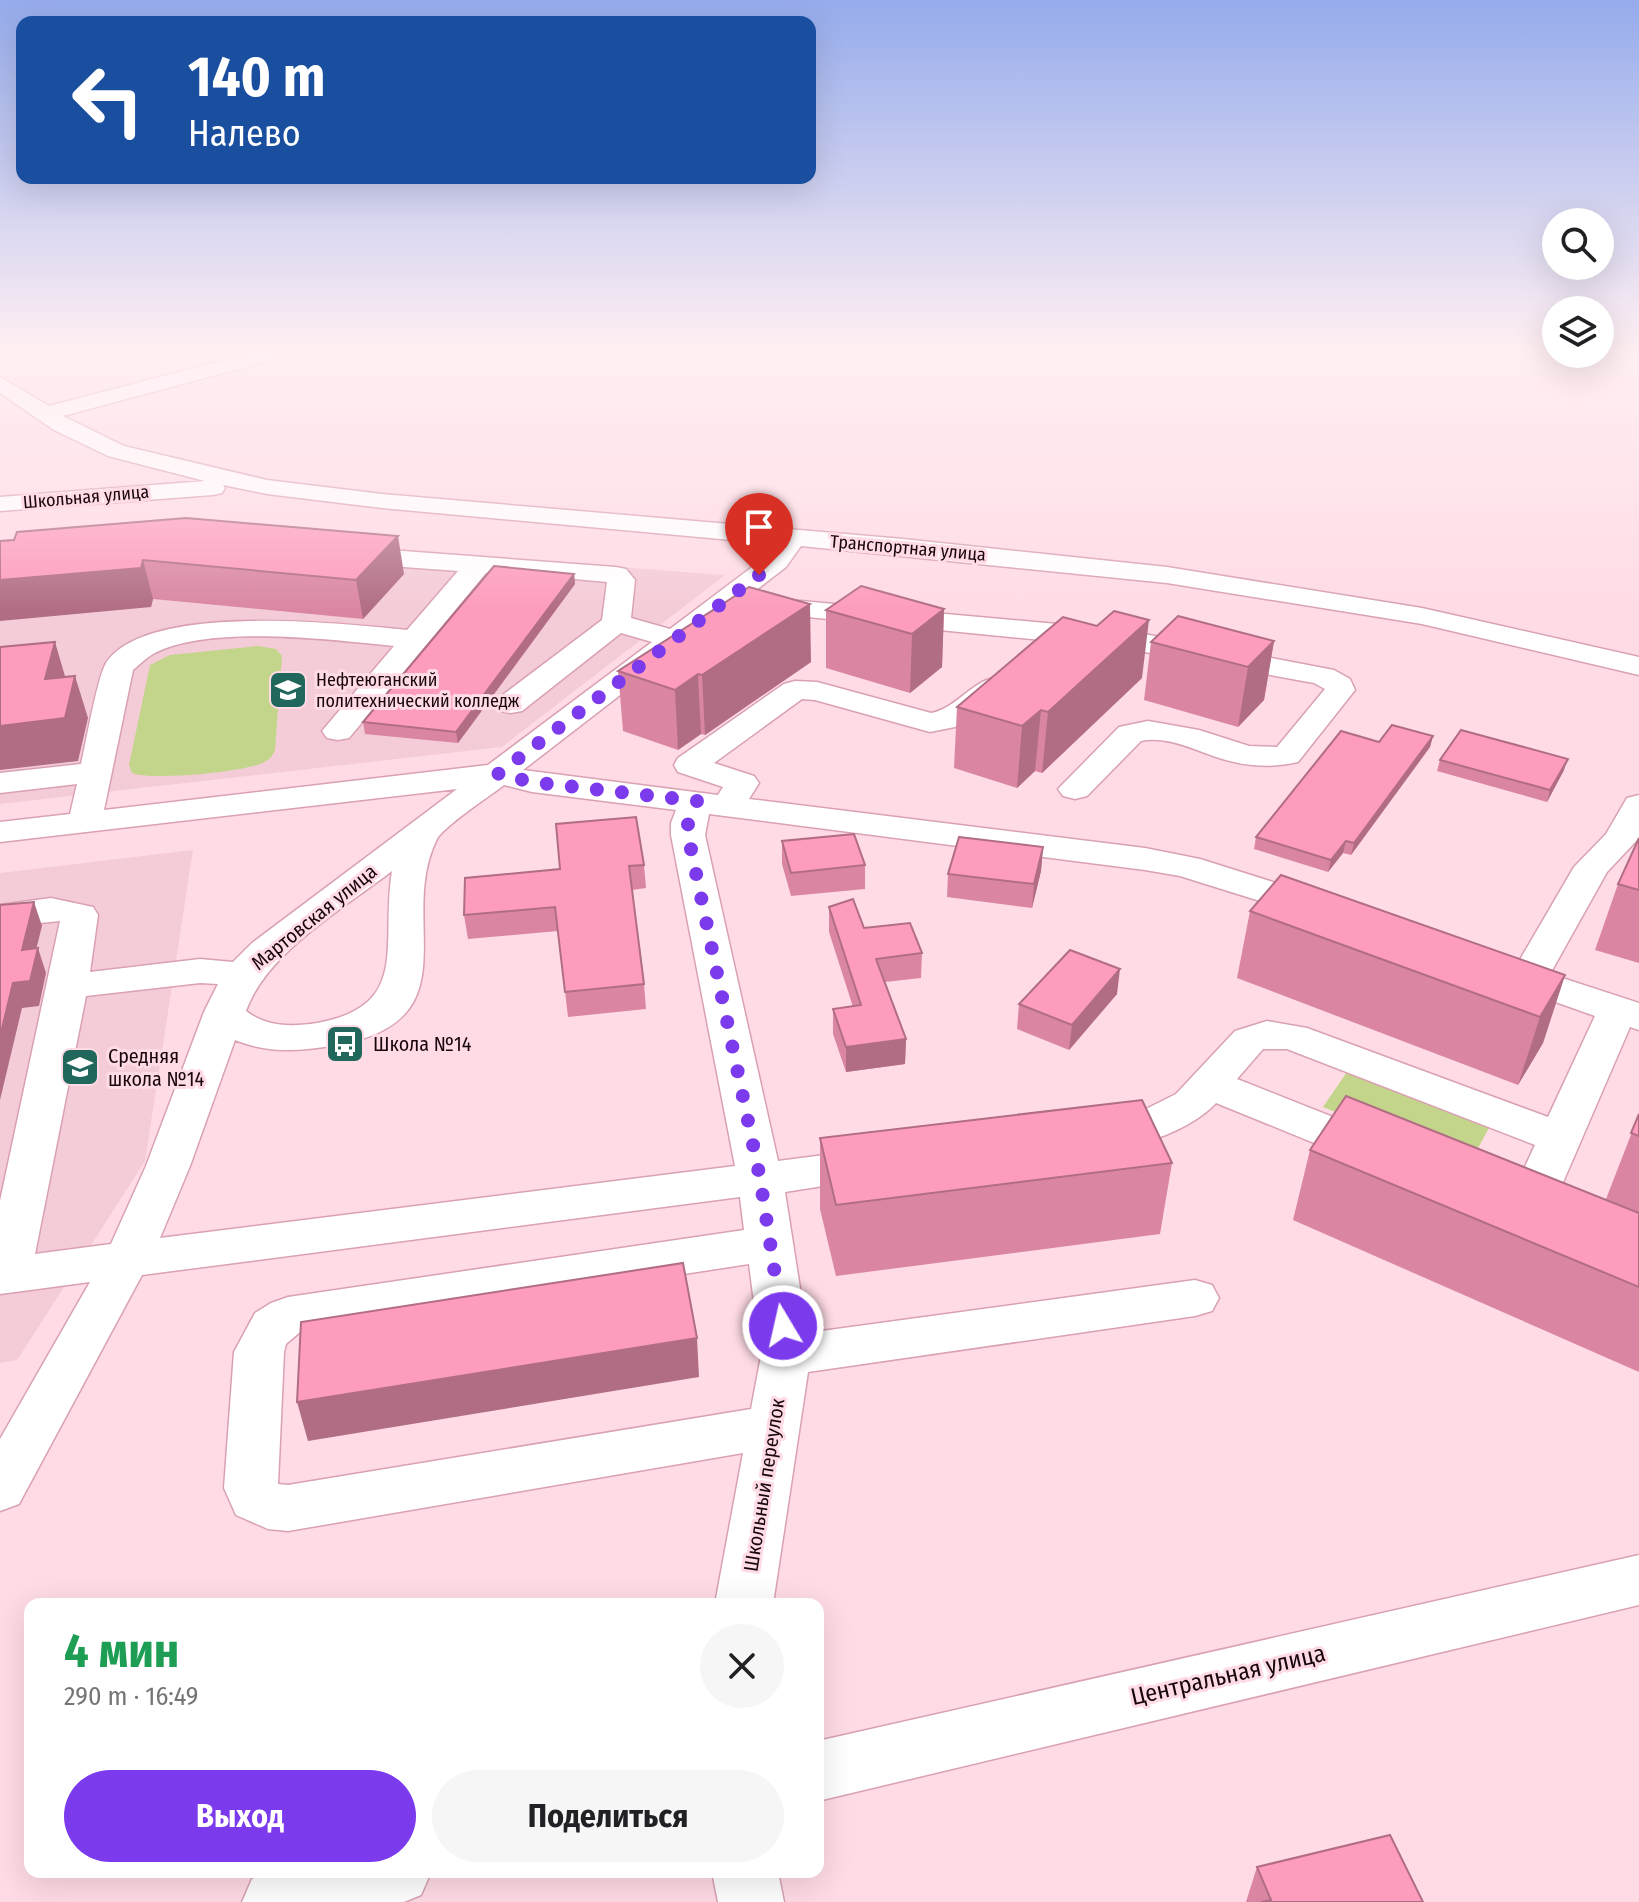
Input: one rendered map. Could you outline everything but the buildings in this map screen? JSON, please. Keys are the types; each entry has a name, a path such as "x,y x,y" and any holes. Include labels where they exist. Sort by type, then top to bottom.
{"street":[{"name":"Транспортная улица","path":"84,435 116,451 267,487 370,500 1027,559 1236,584 1422,616 1639,666"},
{"path":"154,492 180,479 181,474 173,467"},
{"name":"Школьная улица","path":"0,504 27,513 154,492 267,487"},
{"path":"338,731 416,640 540,515"},
{"name":"Мартовская улица","path":"0,1488 127,1260 168,1166 234,993 265,951 782,556 794,537"},
{"path":"326,553 616,575 621,580 616,623 511,704"},
{"path":"723,602 1032,629 1164,645 1323,676 1339,685 1340,690 1287,755 1265,758 1162,731 1141,730 1130,734 1075,789"},
{"path":"616,623 674,639"},
{"path":"85,821 119,666 127,656 144,646 190,635 254,629 416,640"},
{"name":"Школьный переулок","path":"745,1598 786,1356 760,1178 688,835 688,823 742,783 690,765 787,693 808,689 918,720 944,721 954,718 1019,663 1032,629"},
{"path":"0,783 96,772"},
{"path":"0,832 498,774 532,782 1145,859 1228,879 1348,919"},
{"path":"1528,979 1592,867 1621,839 1639,805"},
{"path":"68,986 200,971 234,993 236,1026 254,1035 284,1039 355,1026 391,1005 401,987 407,967 409,879 423,831"},
{"path":"0,916 57,910 70,910 80,915 68,986 3,1275 914,1159"},
{"path":"1469,1189 1498,1200 1524,1201 1535,1194 1560,1138 1628,1013 1483,964"},
{"path":"1069,1140 1115,1134 1150,1125 1191,1104 1249,1040 1267,1034 1293,1037 1560,1138"},
{"path":"1210,1084 1411,1165"},
{"path":"771,1243 288,1316 274,1324 264,1336 259,1352 251,1488 255,1499 268,1506 288,1508 773,1427"},
{"path":"786,1356 1195,1298"},
{"name":"Центральная улица","path":"824,1770 1639,1580"},
{"path":"275,1902 373,1878"},
{"path":"746,1878 751,1902"}],"shaded area":[{"name":"Нефтеюганский политехнический колледж","path":"166,533 725,575 502,747 0,804 0,547"},
{"name":"Средняя школа №14","path":"193,850 145,1161 17,1360 0,1363 0,873"}],"green space":[{"path":"258,646 276,649 282,656 275,750 270,758 252,766 218,772 176,776 132,773 129,765 150,665 170,655"},
{"path":"1349,1069 1491,1124 1469,1165 1323,1107"}],"place":[{"name":"Нефтеюганский политехнический колледж","path":"288,690"},
{"name":"Школа №14","path":"345,1044"},
{"name":"Средняя школа №14","path":"80,1067"}],"route":[{"path":"759,575 498,774 532,782 697,801 688,823 688,835 760,1178 783,1326"}]}
